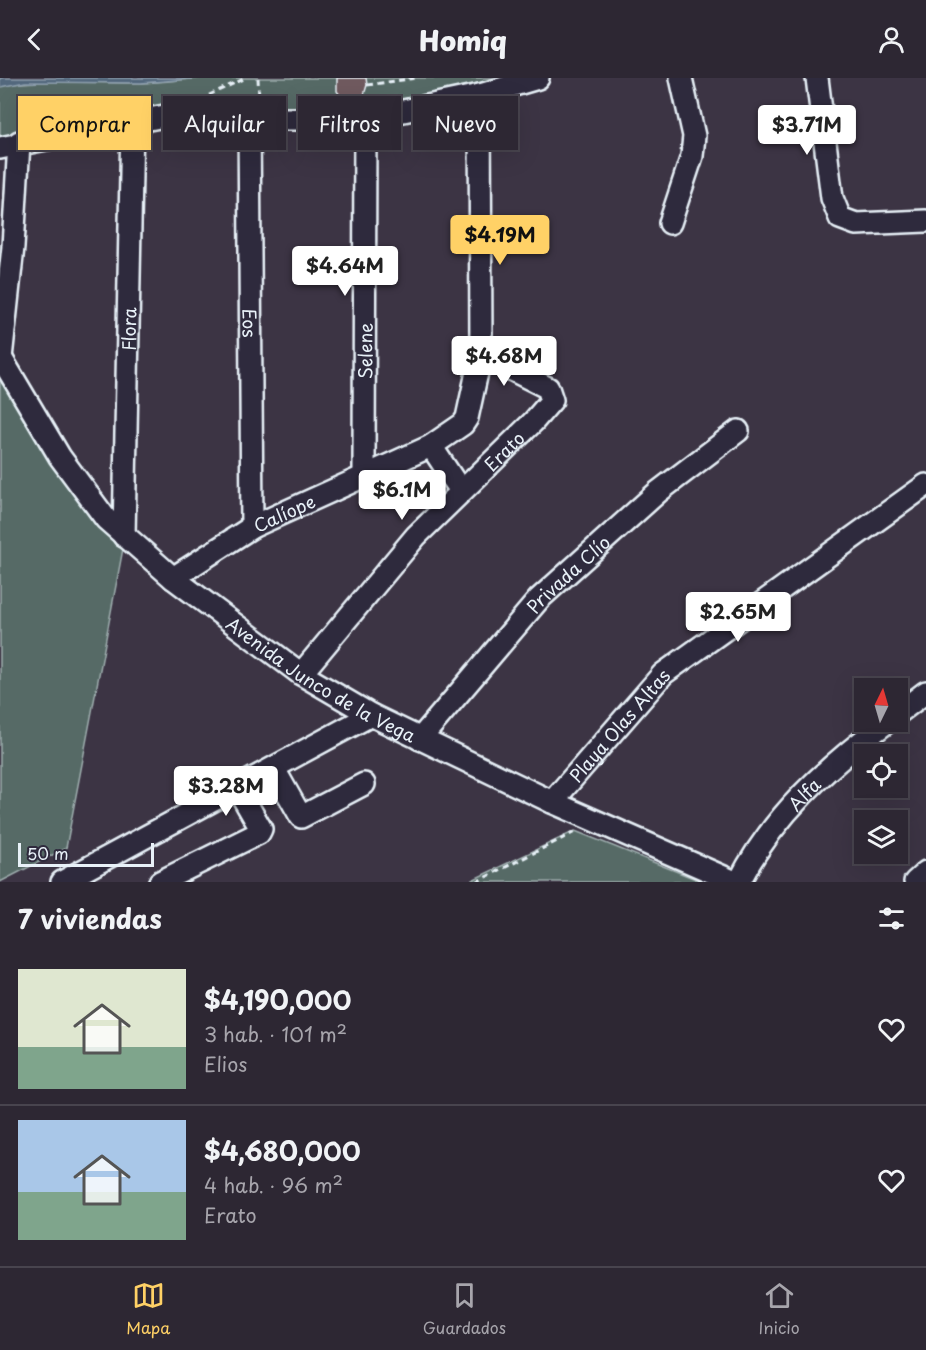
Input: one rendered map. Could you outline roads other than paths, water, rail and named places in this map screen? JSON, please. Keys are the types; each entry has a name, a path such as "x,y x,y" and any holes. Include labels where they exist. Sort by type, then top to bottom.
{"street":[{"path":"401,111 480,95 538,78"},
{"path":"670,223 692,156 694,136 681,78"},
{"path":"817,78 832,198 840,218 856,224 926,221"},
{"path":"480,95 482,354"},
{"path":"0,357 13,247 10,145"},
{"name":"Flora","path":"124,536 131,150"},
{"name":"Eos","path":"252,527 254,150"},
{"name":"Selene","path":"364,475 365,150"},
{"name":"Calíope","path":"173,578 252,527 431,446 463,424 469,412 482,354"},
{"name":"Erato","path":"301,674 397,556 533,422 552,397 548,388 482,354"},
{"name":"Avenida Junco de la Vega","path":"0,357 75,480 124,536 173,578 301,674 371,715 552,802 737,882"},
{"name":"Privada Clío","path":"420,739 539,599 658,492 738,431"},
{"path":"431,446 461,491"},
{"name":"Playa Olas Altas","path":"552,802 663,674 926,485"},
{"path":"908,706 926,692"},
{"path":"62,882 238,789 371,715"},
{"name":"Alfa","path":"737,882 771,828 798,797 838,760 874,732"},
{"path":"273,769 301,817 363,784"},
{"path":"160,882 259,832 261,829 238,789"},
{"path":"915,882 926,872"}],"water":[{"path":"0,78 202,78 141,83 25,82 0,87"}]}
